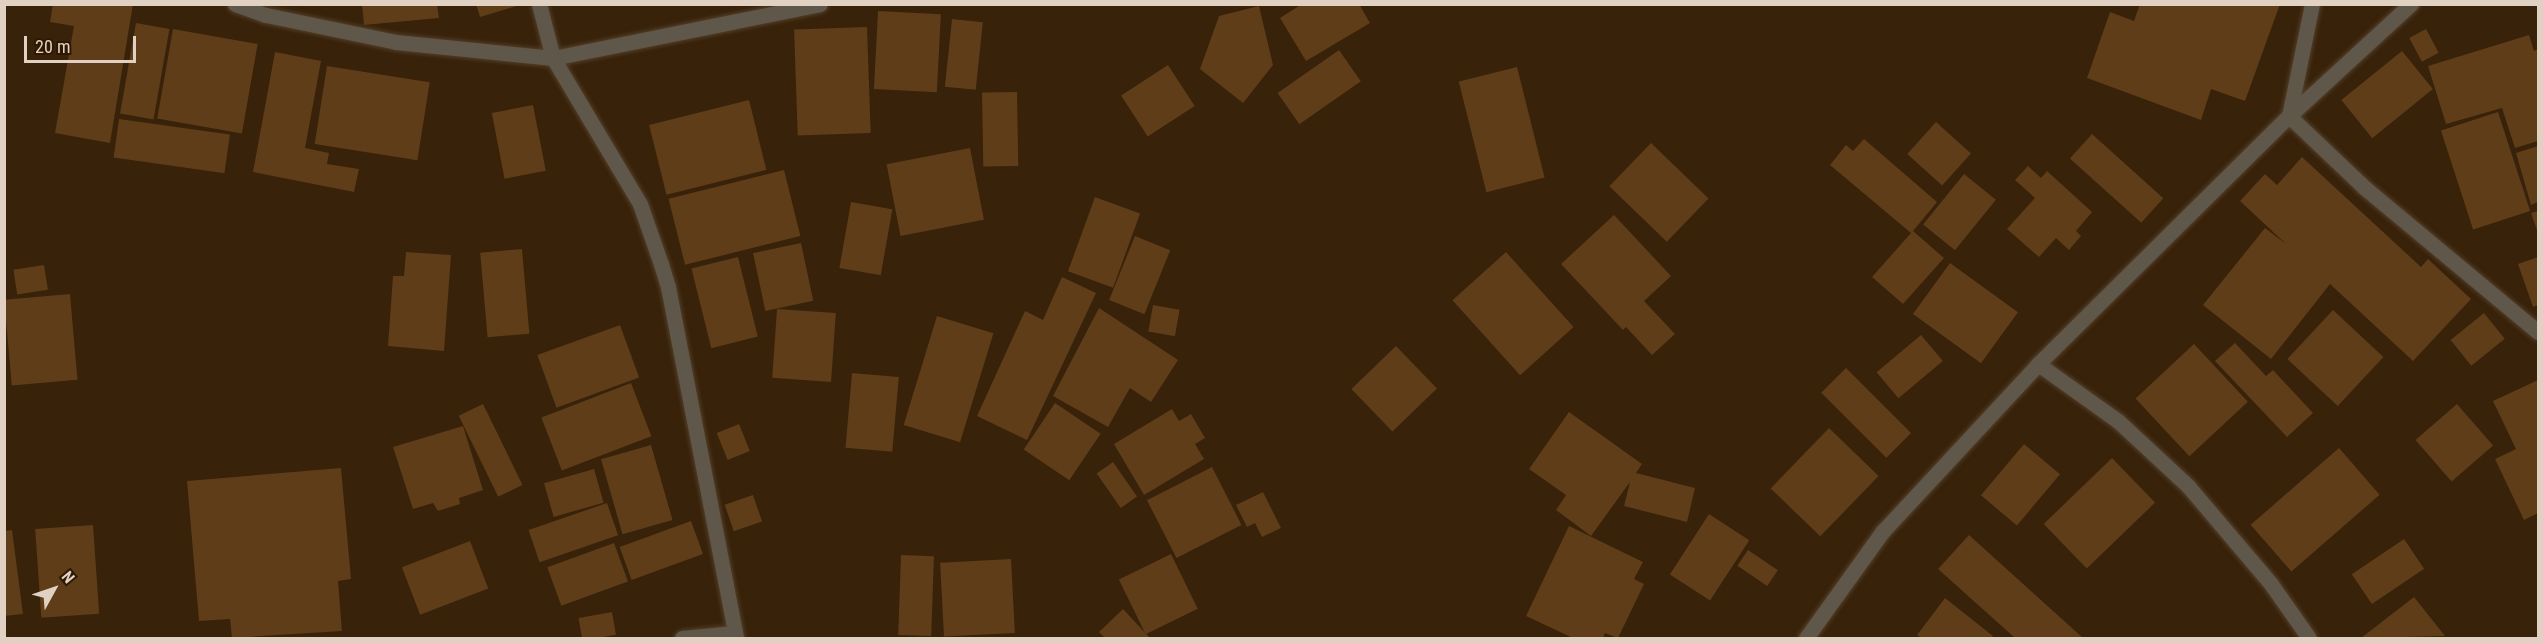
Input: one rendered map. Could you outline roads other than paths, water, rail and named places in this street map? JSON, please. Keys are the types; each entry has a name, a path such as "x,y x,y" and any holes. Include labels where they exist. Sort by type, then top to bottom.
{"street":[{"path":"235,4 266,15 396,42 553,58 820,4"},
{"path":"539,4 553,58 640,204 668,286 735,636 682,639"},
{"path":"2289,116 2312,4"},
{"path":"1806,639 1883,531 2038,364 2289,116 2411,4"},
{"path":"2289,116 2365,188 2538,332"},
{"path":"2038,364 2118,421 2188,486 2271,584 2309,639"}]}
